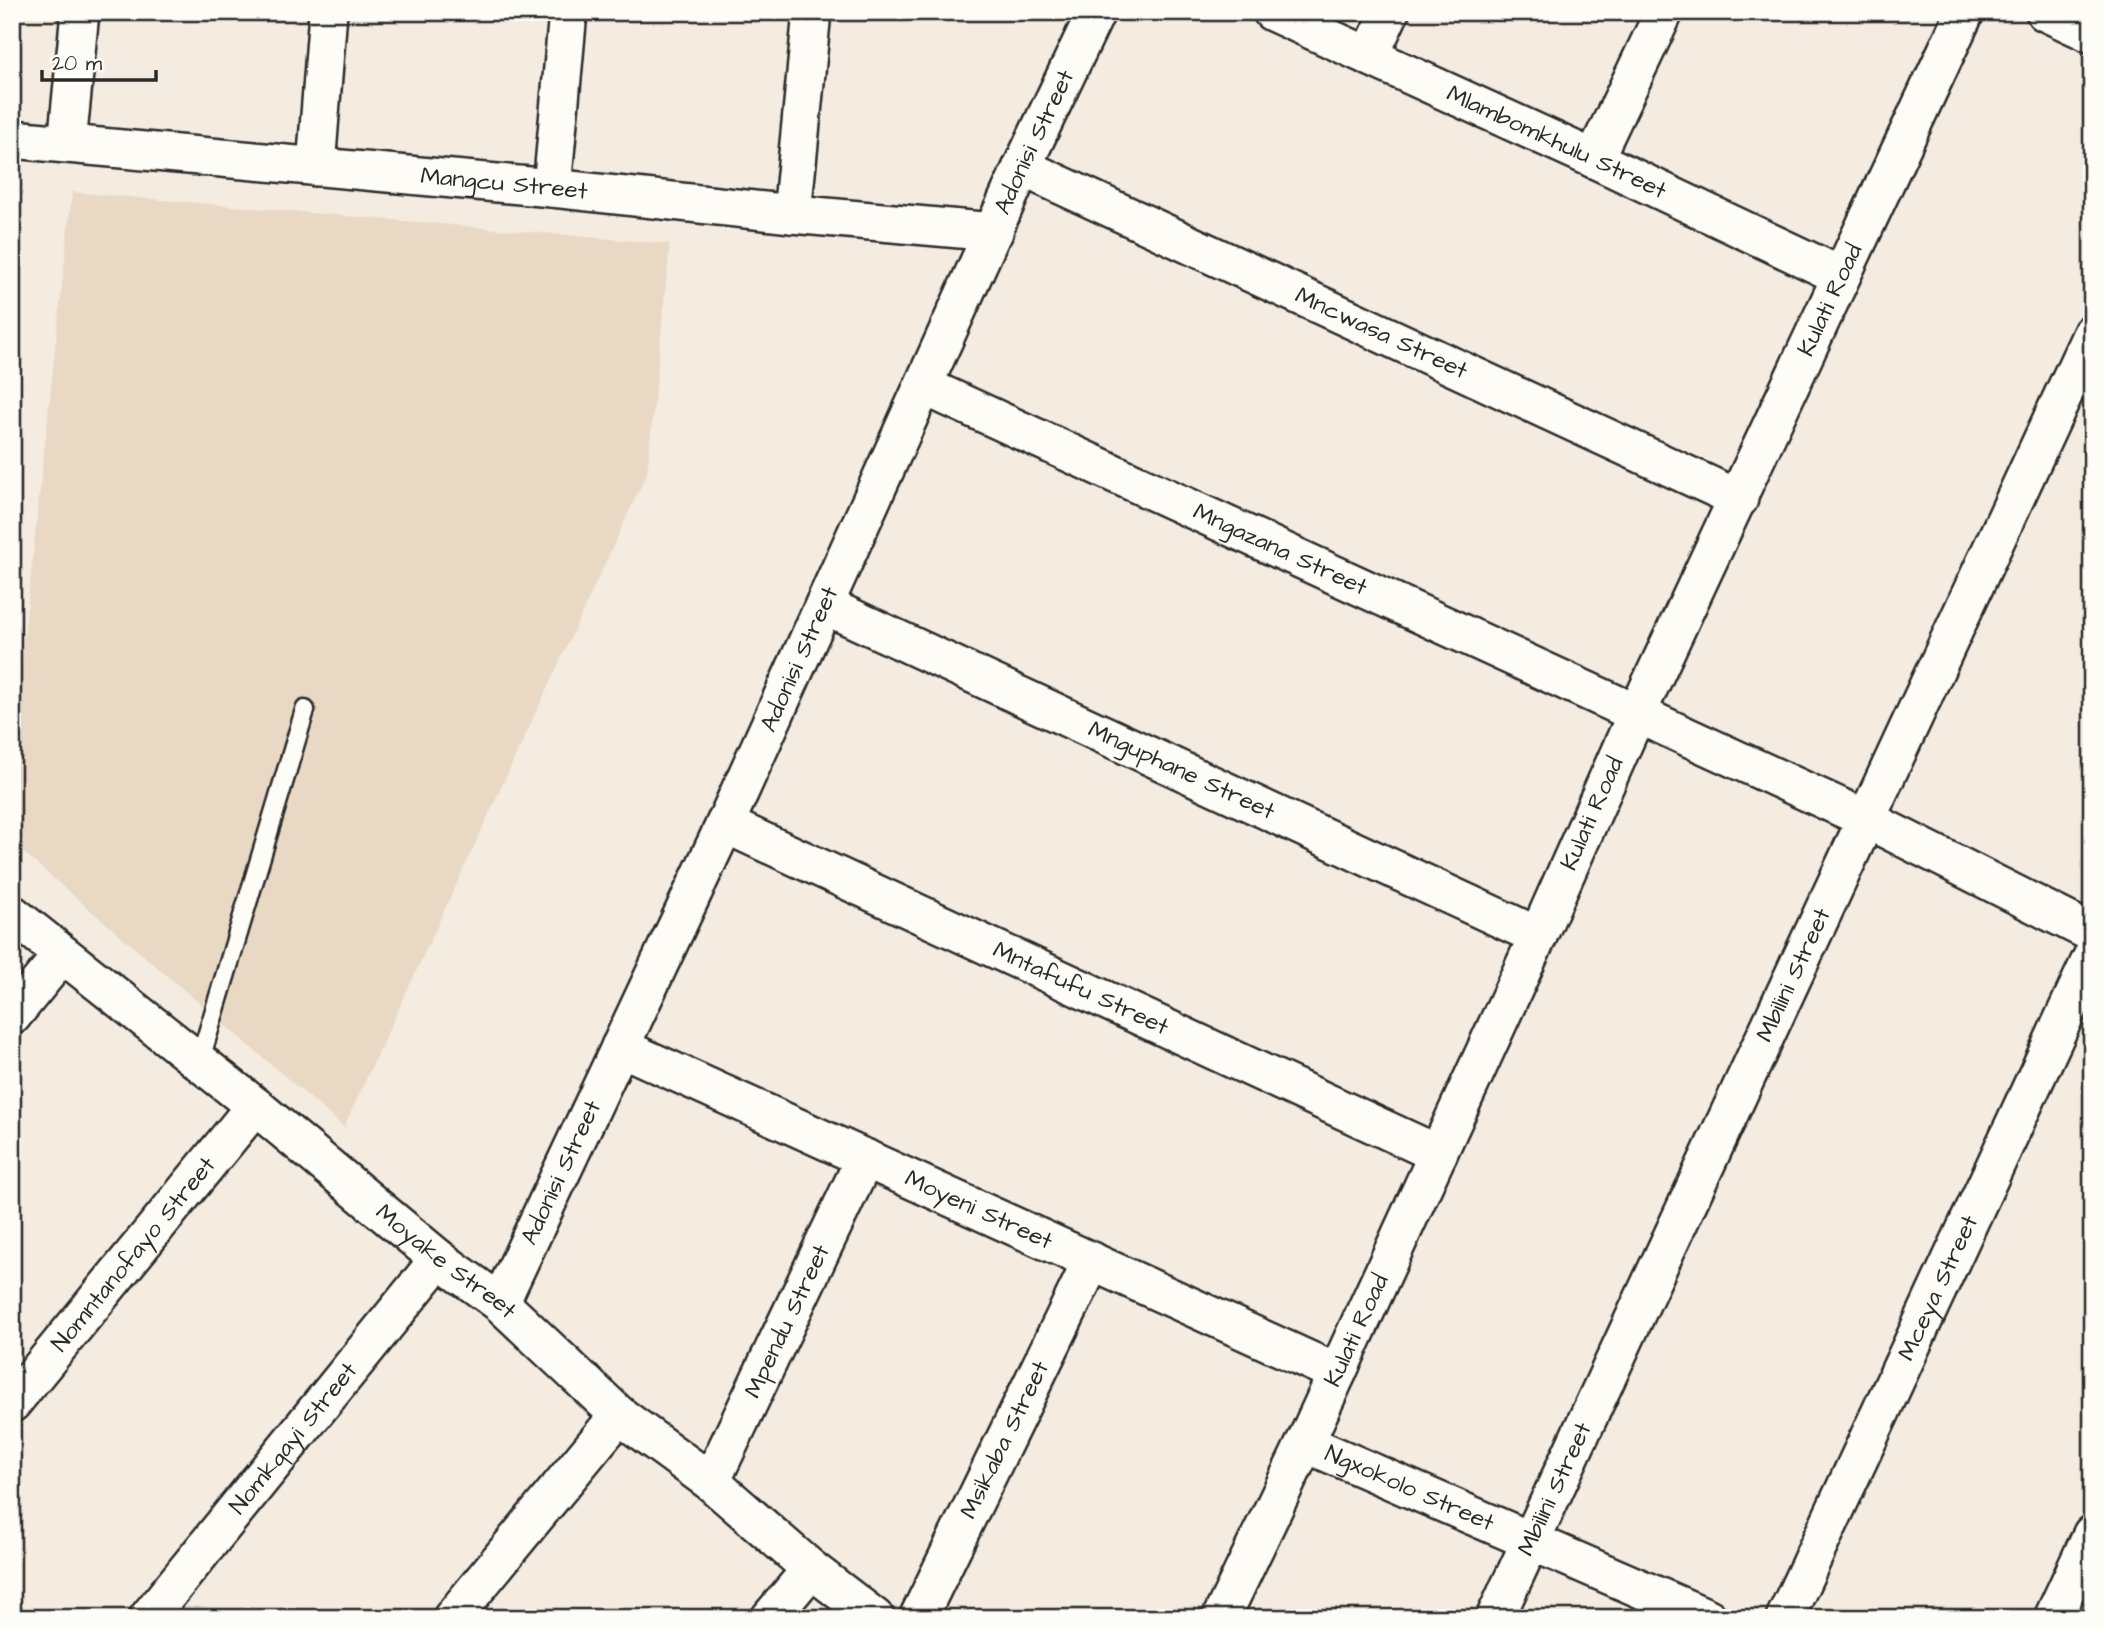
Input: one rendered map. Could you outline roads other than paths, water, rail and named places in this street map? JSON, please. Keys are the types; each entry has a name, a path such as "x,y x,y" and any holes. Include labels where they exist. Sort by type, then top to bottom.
{"street":[{"path":"67,144 80,12"},
{"path":"316,167 328,12"},
{"path":"552,188 568,12"},
{"path":"792,214 812,12"},
{"name":"Adonisi Street","path":"500,1303 725,824 1022,167 1096,12"},
{"name":"Mlambomkhulu Street","path":"1272,12 1370,55 1841,276"},
{"path":"1370,55 1390,12"},
{"path":"1594,159 1664,12"},
{"name":"Kulati Road","path":"1221,1618 1438,1154 1637,713 1965,12"},
{"path":"2045,12 2092,34"},
{"name":"Mangcu Street","path":"12,139 552,188 994,232"},
{"name":"Mncwasa Street","path":"1022,167 1739,499"},
{"name":"Mbilini Street","path":"1495,1618 2092,333"},
{"name":"Mngazana Street","path":"924,386 1866,819 2092,933"},
{"name":"Mnguphane Street","path":"824,605 1538,936"},
{"name":"Mntafufu Street","path":"725,824 1438,1154"},
{"name":"Moyake Street","path":"12,914 255,1106 439,1259 500,1303 619,1415 711,1482 811,1569 875,1618"},
{"path":"12,1016 62,955"},
{"name":"Mceya Street","path":"1785,1618 2092,957"},
{"name":"Moyeni Street","path":"620,1047 1337,1373"},
{"name":"Nomntanofayo Street","path":"12,1403 255,1106"},
{"name":"Mpendu Street","path":"711,1482 864,1158"},
{"name":"Nomkqayi Street","path":"148,1618 439,1259"},
{"name":"Msikaba Street","path":"918,1618 1092,1261"},
{"path":"452,1618 619,1415"},
{"name":"Ngxokolo Street","path":"1305,1443 1708,1618"},
{"path":"2053,1618 2092,1534"},
{"path":"770,1618 811,1569"}],"lane":[{"path":"200,1063 304,710"}]}
